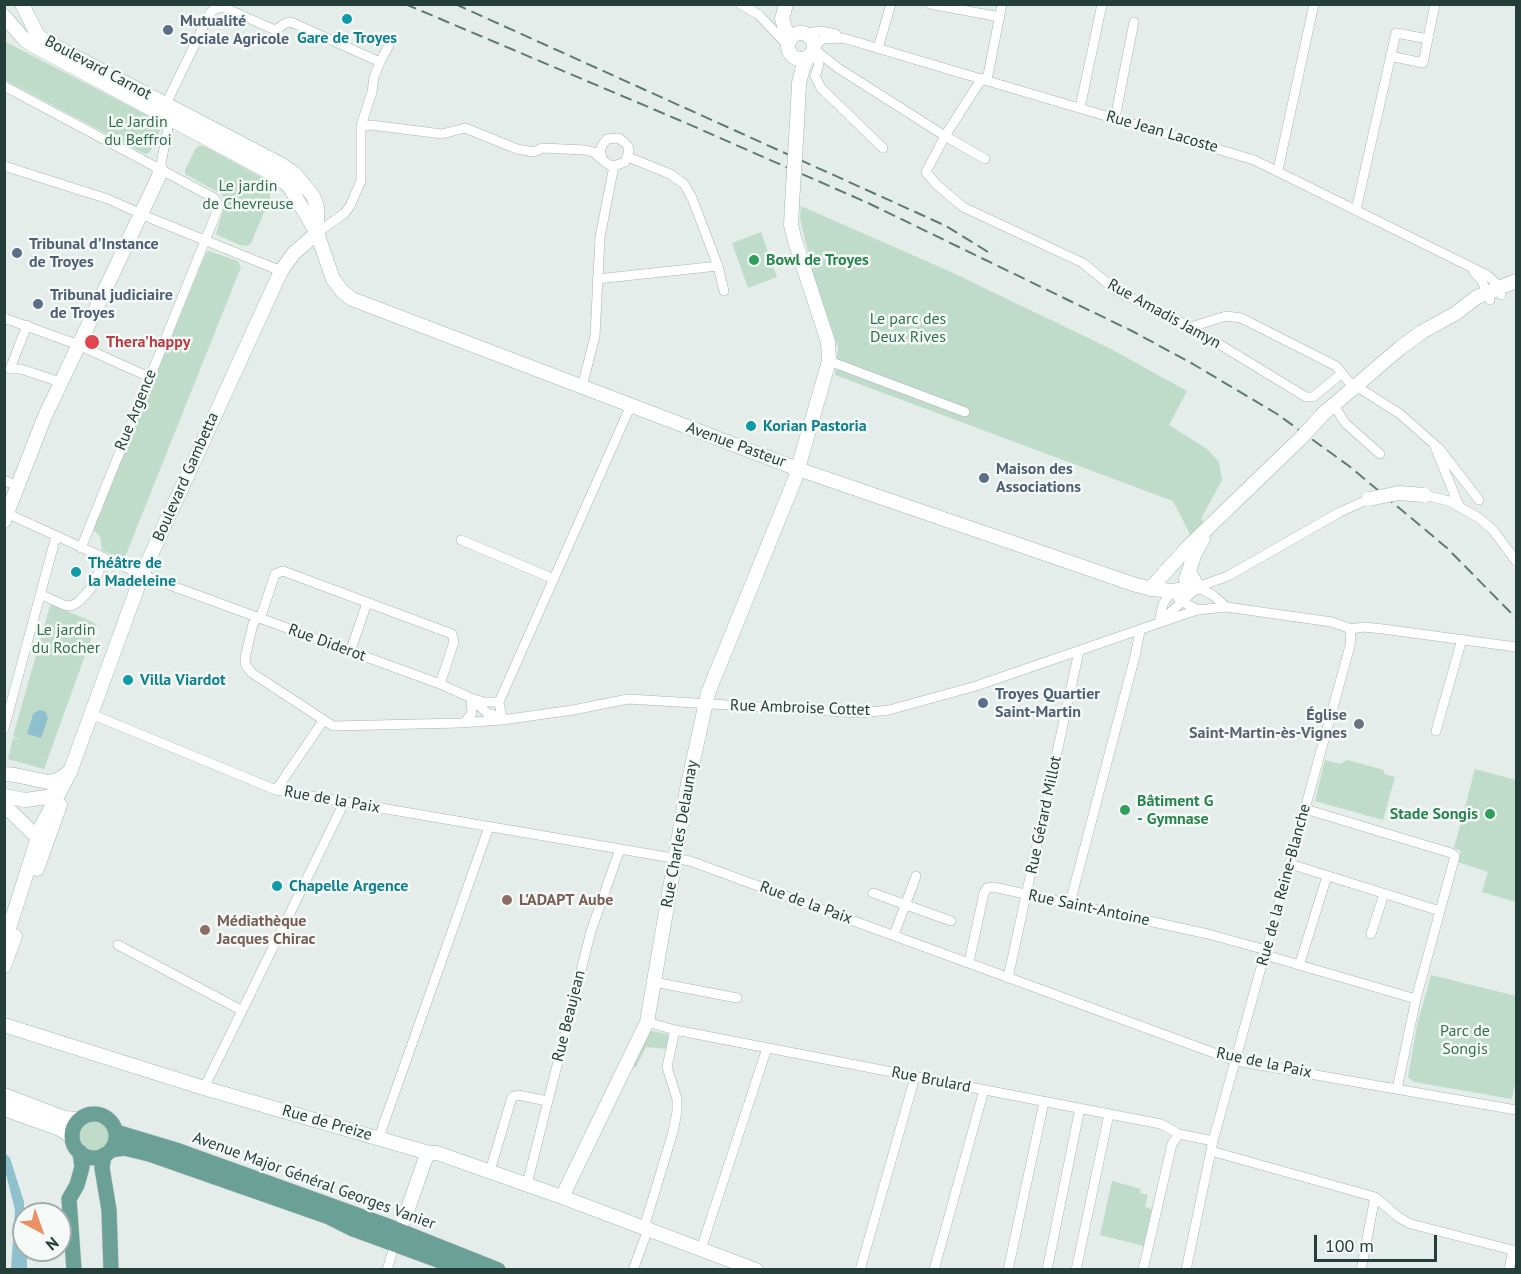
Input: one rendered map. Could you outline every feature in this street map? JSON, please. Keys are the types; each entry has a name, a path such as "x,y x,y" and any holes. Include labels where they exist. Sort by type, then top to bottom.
{"main road":[{"path":"4,16 15,11 21,4"},
{"name":"Boulevard Carnot","path":"21,4 38,36 45,41 200,128 289,186 317,233 333,279"},
{"path":"787,4 782,19 799,83"},
{"path":"787,4 791,23 813,39 812,52 803,65 799,83 791,225 828,342 829,361"},
{"name":"Boulevard Carnot","path":"4,16 25,40 36,47 166,110"},
{"path":"789,47 794,34 804,33"},
{"path":"789,47 800,59 812,52"},
{"path":"5,515 11,483 159,176 160,169"},
{"name":"Boulevard Gambetta","path":"4,944 37,837 55,797 70,772 142,575 281,271 288,260 317,233"},
{"name":"Avenue Pasteur","path":"333,279 352,299 798,469 1150,589 1177,596 1198,587"},
{"path":"1494,294 1516,281"},
{"path":"1150,589 1188,547 1329,410 1400,348 1477,297 1516,288"},
{"name":"Rue Charles Delaunay","path":"562,1197 647,1022 675,859 708,691 771,542 798,469 829,361"},
{"path":"1369,499 1399,493 1424,495"},
{"path":"1177,596 1200,543 1219,518"},
{"path":"1177,596 1172,578 1179,559"},
{"path":"1189,572 1198,587"},
{"path":"4,774 53,782 70,772"},
{"path":"33,779 55,797"},
{"path":"4,796 25,800 55,797"},
{"path":"51,830 55,797"},
{"name":"Boulevard Gambetta","path":"4,966 51,830 55,797"},
{"path":"4,806 37,837"},
{"name":"Rue de Preize","path":"4,1025 204,1088 429,1153 437,1153 756,1269"},
{"path":"4,1095 64,1118 80,1119 92,1113 105,1116 114,1126 116,1138 102,1168 109,1210 111,1269"},
{"path":"4,1109 60,1129 72,1137"},
{"path":"80,1119 73,1130 73,1143 80,1152 92,1158 124,1148 160,1158 329,1217 353,1229 399,1232 465,1269"},
{"name":"Avenue Major Général Georges Vanier","path":"116,1132 179,1151 498,1269"},
{"path":"74,1269 69,1199 77,1185 82,1167 80,1152"},
{"path":"399,1232 424,1160 429,1153"}],"street":[{"path":"740,4 759,15 789,47"},
{"path":"878,48 891,4"},
{"path":"930,4 999,17"},
{"path":"945,136 984,79 1002,4"},
{"path":"1080,108 1102,4"},
{"path":"1278,170 1314,4"},
{"path":"1390,56 1423,63 1435,4"},
{"path":"4,86 160,169 168,128 166,110 206,20 214,9 223,7 275,30 291,22 380,62"},
{"path":"1115,118 1134,22"},
{"name":"Rue Jean Lacoste","path":"804,33 828,32 1254,160 1487,275 1497,284 1494,294"},
{"path":"1356,210 1396,33 1428,39"},
{"path":"812,52 823,39 843,38"},
{"path":"317,233 345,213 360,182 361,126 372,92 374,77 389,45"},
{"path":"812,52 984,159"},
{"path":"812,52 818,60 815,76 821,88 883,148"},
{"path":"361,126 370,125 442,134 465,128 517,149 534,152 542,148 585,150 614,166 620,165 628,157 628,146 620,138 607,139 600,150 602,158"},
{"name":"Rue Amadis Jamyn","path":"945,136 927,168 927,174 953,201 1083,264 1117,291 1191,327 1306,397 1313,397 1341,373"},
{"path":"560,144 603,144"},
{"path":"628,157 670,174 684,184 692,198 718,266 724,291"},
{"path":"4,166 108,198 140,214 281,271"},
{"path":"582,387 595,336 600,237 614,166"},
{"name":"Rue Argence","path":"81,548 219,206 218,202 160,169"},
{"path":"597,279 718,266"},
{"path":"1191,327 1226,316 1241,318 1336,366 1348,381 1400,414 1434,444 1479,500"},
{"path":"4,318 78,345 149,377"},
{"path":"27,325 10,369 21,369 60,382"},
{"path":"829,361 965,412"},
{"path":"503,718 499,702 630,405"},
{"path":"1329,410 1380,454"},
{"path":"1434,444 1460,506"},
{"path":"1424,495 1460,506 1486,522 1516,561"},
{"path":"1198,587 1228,576 1341,512 1369,499"},
{"name":"Rue Diderot","path":"5,515 142,575 440,684 471,698 487,713 503,718"},
{"path":"4,729 42,595 56,536"},
{"path":"461,540 554,579"},
{"path":"42,595 64,606 77,603 91,587 104,558"},
{"path":"256,618 262,613 275,574 280,571 454,636 440,684"},
{"path":"1198,587 1214,596 1226,607 1332,622 1350,629 1364,627 1516,647"},
{"path":"1159,623 1163,604 1177,596 1198,610"},
{"path":"350,652 367,603"},
{"name":"Rue Ambroise Cottet","path":"256,618 245,658 246,666 252,673 333,726 465,722 573,710 628,699 861,713 889,710 976,686 1198,610 1226,607"},
{"name":"Rue de la Reine-Blanche","path":"1186,1269 1212,1146 1350,646 1350,629"},
{"path":"1070,903 1136,656 1140,631"},
{"path":"1436,730 1462,639"},
{"name":"Rue Gérard Millot","path":"1008,978 1079,651"},
{"path":"465,722 472,713 471,698 484,702 499,702"},
{"name":"Rue de la Paix","path":"92,714 276,790 690,861 1236,1060 1516,1110"},
{"path":"276,790 323,721"},
{"path":"204,1088 344,803"},
{"path":"1305,809 1454,854 1416,999 1398,1089"},
{"path":"379,1137 489,827"},
{"name":"Rue Beaujean","path":"527,1184 591,931 620,849"},
{"path":"1290,864 1440,911"},
{"path":"894,935 916,876"},
{"path":"1300,963 1327,876"},
{"name":"Rue Saint-Antoine","path":"969,962 984,893 987,888 993,886 1208,934 1416,999"},
{"path":"873,893 951,921"},
{"path":"1371,934 1384,894"},
{"path":"118,945 241,1010"},
{"path":"654,982 737,998"},
{"name":"Rue Brulard","path":"647,1022 675,1030 1161,1124 1179,1134 1212,1146 1375,1197"},
{"path":"633,1269 646,1235 646,1221 676,1121 677,1099 668,1067 675,1030"},
{"path":"701,1249 767,1048"},
{"path":"860,1269 915,1077"},
{"path":"934,1269 984,1090"},
{"path":"490,1171 512,1097 518,1095 547,1101"},
{"path":"1008,1269 1044,1102"},
{"path":"1047,1269 1080,1108"},
{"path":"1076,1269 1109,1114"},
{"path":"1143,1269 1172,1144 1179,1134"},
{"path":"1375,1197 1398,1217 1411,1224 1515,1250 1509,1269"},
{"path":"1361,1269 1375,1197"},
{"path":"387,1269 399,1232"}],"green space":[{"name":"Le Jardin du Beffroi","path":"4,41 158,121 161,128 150,152 146,154 141,152 5,80"},
{"name":"Le jardin de Chevreuse","path":"200,145 263,178 270,187 270,198 251,243 247,246 239,245 216,234 226,200 221,194 185,174 196,148"},
{"name":"Le parc des Deux Rives","path":"801,206 951,272 1109,348 1187,391 1169,425 1207,449 1219,462 1222,480 1201,519 1206,524 1192,538 1173,501 835,375 838,348 812,270 800,218"},
{"name":"Bowl de Troyes","path":"761,232 777,277 748,288 732,243"},
{"path":"209,251 238,261 241,267 125,557 121,559 102,550 100,536 92,529 206,253"},
{"name":"Le jardin du Rocher","path":"52,605 96,625 44,769 8,759 13,738 21,740 13,736"},
{"path":"1325,760 1340,764 1347,760 1384,770 1384,774 1395,777 1383,820 1315,801"},
{"name":"Stade Songis","path":"1475,769 1516,780 1516,902 1482,892 1488,872 1458,862 1461,851 1454,848"},
{"name":"Parc de Songis","path":"1431,975 1516,996 1516,1079 1512,1099 1414,1082 1408,1077 1417,1025"},
{"path":"650,1031 668,1034 667,1049 646,1047 636,1067 632,1067 646,1035"},
{"path":"94,1118 106,1123 111,1135 106,1147 94,1152 82,1147 77,1135 82,1123"},
{"path":"1112,1181 1141,1189 1140,1193 1148,1195 1145,1207 1152,1209 1144,1246 1100,1235"}],"water":[{"path":"39,710 45,711 48,718 41,738 27,734 33,714"},
{"path":"4,1152 10,1158 24,1202 13,1202 5,1170"},
{"path":"12,1254 12,1262 27,1262 27,1269 11,1269"}],"railway":[{"path":"405,4 868,203 1132,331 1193,364 1277,414 1349,466 1447,548 1516,618"},
{"path":"455,4 946,226 993,255"}],"place":[{"name":"Gare de Troyes","path":"347,19"},
{"name":"Mutualité Sociale Agricole","path":"168,30"},
{"name":"Tribunal d'Instance de Troyes","path":"17,253"},
{"name":"Bowl de Troyes","path":"754,260"},
{"name":"Tribunal judiciaire de Troyes","path":"38,304"},
{"name":"Thera'happy","path":"92,342"},
{"name":"Korian Pastoria","path":"751,426"},
{"name":"Maison des Associations","path":"984,478"},
{"name":"Théâtre de la Madeleine","path":"76,572"},
{"name":"Villa Viardot","path":"128,680"},
{"name":"Troyes Quartier Saint-Martin","path":"983,703"},
{"name":"Église Saint-Martin-ès-Vignes","path":"1359,724"},
{"name":"Bâtiment G - Gymnase","path":"1125,810"},
{"name":"Stade Songis","path":"1490,814"},
{"name":"Chapelle Argence","path":"277,886"},
{"name":"L'ADAPT Aube","path":"507,900"},
{"name":"Médiathèque Jacques Chirac","path":"205,930"}]}
